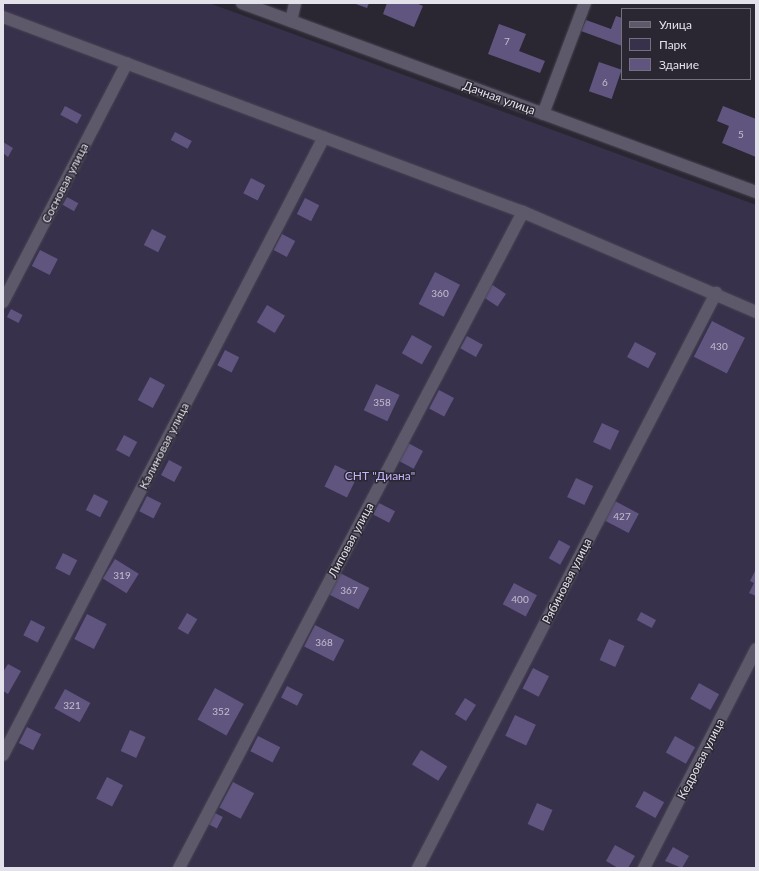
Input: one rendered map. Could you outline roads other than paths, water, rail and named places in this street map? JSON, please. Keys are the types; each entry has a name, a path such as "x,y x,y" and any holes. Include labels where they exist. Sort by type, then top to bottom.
{"street":[{"name":"Дачная улица","path":"242,3 756,192"},
{"path":"290,21 296,3"},
{"path":"543,114 585,3"},
{"path":"3,17 523,212 716,293 756,312"},
{"name":"Сосновая улица","path":"3,302 127,63"},
{"name":"Калиновая улица","path":"3,755 324,138"},
{"name":"Липовая улица","path":"179,868 523,212"},
{"name":"Рябиновая улица","path":"418,868 716,293"},
{"name":"Кедровая улица","path":"644,868 756,649"}],"park label":[{"name":"СНТ \"Диана\"","path":"380,476"}]}
